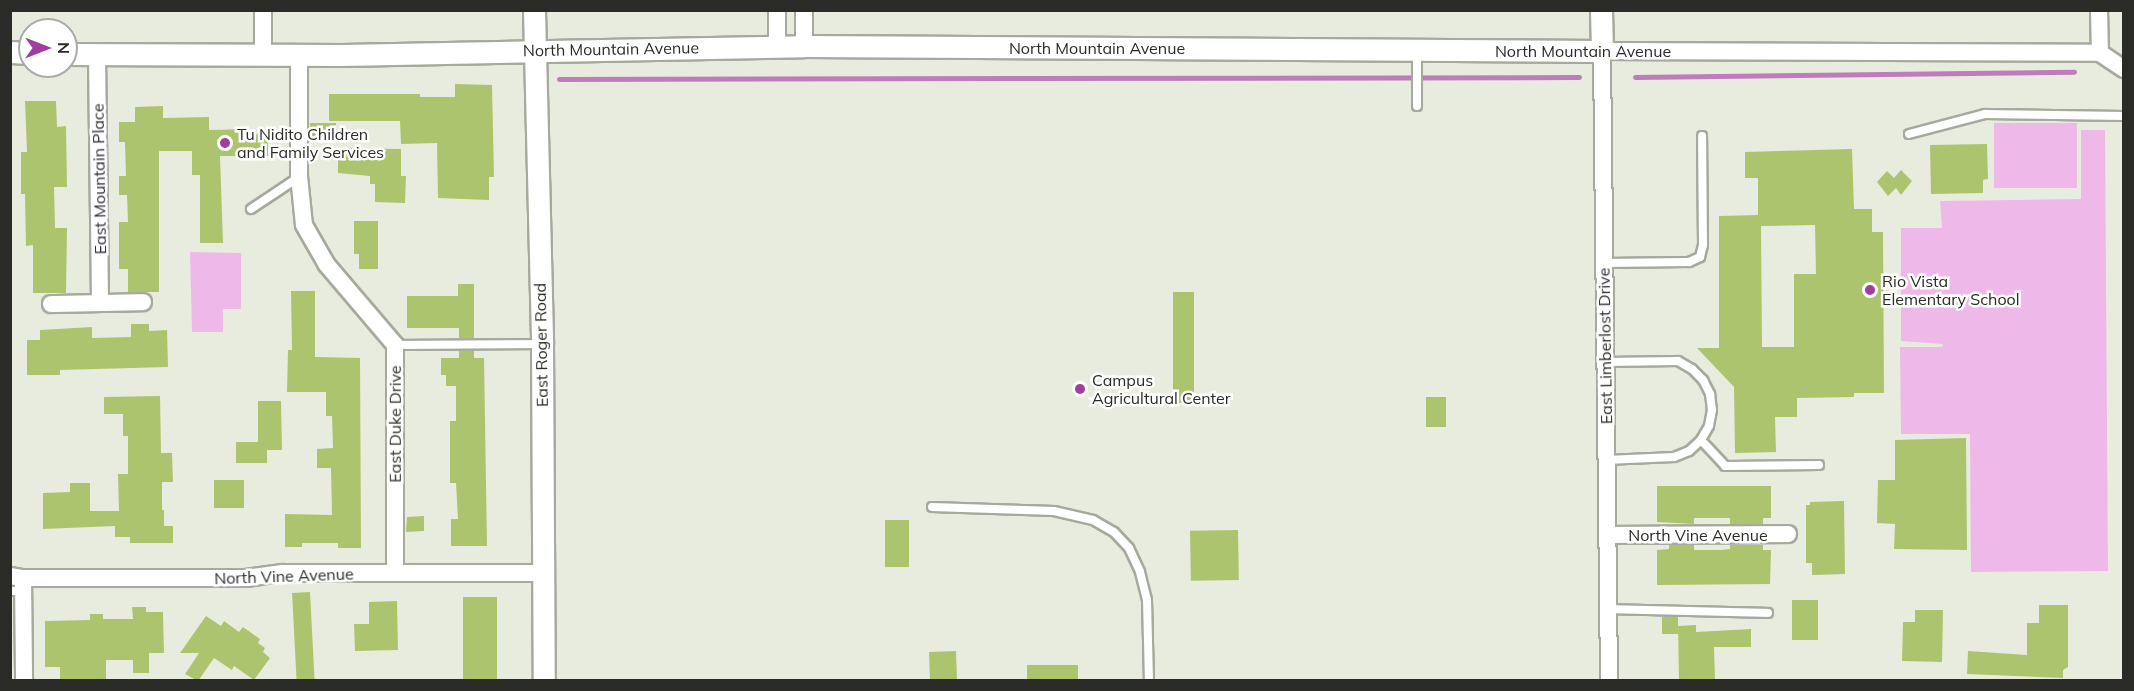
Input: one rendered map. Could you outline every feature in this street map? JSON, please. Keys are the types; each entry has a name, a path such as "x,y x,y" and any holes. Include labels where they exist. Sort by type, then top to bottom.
{"street":[{"path":"263,10 263,55"},
{"name":"East Roger Road","path":"534,10 542,344 544,681"},
{"path":"777,10 777,46"},
{"path":"804,10 804,46"},
{"name":"East Limberlost Drive","path":"1601,10 1609,681"},
{"path":"2099,10 2100,52 2124,69"},
{"name":"North Mountain Avenue","path":"78,54 299,55 777,46 1417,59 1602,51 2100,52"},
{"name":"East Mountain Place","path":"97,55 100,303"},
{"name":"East Duke Drive","path":"299,55 299,176 304,225 327,265 395,345 395,573"},
{"path":"51,304 143,302"},
{"name":"North Vine Avenue","path":"1607,535 1788,534"},
{"name":"North Vine Avenue","path":"17,584 246,578 283,573 544,573"},
{"path":"17,584 24,681"}],"lane":[{"path":"1417,59 1417,106"},
{"path":"1909,134 1985,114 2124,116"},
{"path":"1604,263 1689,262 1700,257 1703,245 1702,136"},
{"path":"251,209 299,176"},
{"path":"395,345 542,344"},
{"path":"1605,362 1678,361 1692,369 1707,387 1712,410 1709,426 1701,440 1689,451 1674,457 1606,460"},
{"path":"1701,440 1725,466 1819,465"},
{"path":"932,507 1054,511 1093,520 1114,532 1129,548 1140,572 1147,600 1149,681"},
{"path":"1608,609 1768,613"}],"shaded area":[{"path":"1994,123 2077,123 2077,188 1994,188"},
{"path":"2081,130 2105,130 2108,571 1971,572 1970,434 1901,434 1900,347 1942,347 1943,344 1901,341 1901,228 1942,228 1940,201 2081,199"},
{"path":"190,252 241,253 241,309 223,309 223,332 192,332"}],"building":[{"path":"455,84 492,85 494,177 489,177 489,200 438,198 437,143 401,144 400,121 329,121 329,94 420,94 420,97 455,97"},
{"path":"25,101 56,101 57,127 66,126 67,187 54,187 55,228 67,228 66,293 33,293 33,245 26,246 25,194 21,194 21,152 27,152"},
{"path":"163,106 163,118 209,117 209,130 250,129 250,135 268,134 268,156 220,156 223,243 200,243 200,175 192,175 192,151 159,151 159,292 128,292 128,269 119,269 119,222 128,222 127,195 119,195 119,176 126,176 125,142 119,142 119,122 135,122 135,107"},
{"path":"310,123 336,123 336,141 310,141"},
{"path":"1987,144 1988,179 1983,180 1983,193 1931,194 1930,145"},
{"path":"338,148 401,149 401,176 406,176 405,203 375,202 375,184 370,184 370,176 338,173"},
{"path":"1852,149 1854,209 1872,209 1872,232 1883,232 1884,393 1854,393 1854,397 1797,398 1797,417 1775,417 1776,452 1735,453 1734,387 1697,348 1719,348 1719,216 1758,215 1758,178 1745,178 1745,152","holes":["1815,225 1816,274 1794,274 1794,347 1762,347 1761,226"]},
{"path":"1901,170 1912,181 1901,195 1896,188 1888,196 1877,182 1887,171 1894,178"},
{"path":"354,221 378,221 378,269 359,269 359,254 354,254"},
{"path":"458,284 474,284 474,338 459,338 459,328 407,328 407,296 458,296"},
{"path":"291,291 315,291 315,357 360,358 361,548 338,548 338,543 302,543 302,547 285,547 285,514 332,515 331,468 317,468 317,449 333,448 332,416 326,416 326,392 287,392 288,350 292,350"},
{"path":"1173,292 1194,292 1194,403 1173,403"},
{"path":"131,324 149,324 149,331 167,330 168,367 60,370 60,375 27,375 27,340 40,340 40,330 92,327 92,338 131,337"},
{"path":"459,351 474,351 474,358 484,358 487,546 451,546 451,519 458,519 456,483 450,483 450,421 456,421 456,386 446,386 446,375 441,375 441,358 459,358"},
{"path":"160,396 161,453 172,453 173,482 162,482 162,510 164,510 164,526 173,526 173,543 130,543 130,537 115,537 115,526 43,529 43,493 70,492 70,483 90,483 90,511 119,511 118,474 128,474 128,436 123,436 123,414 104,414 104,397"},
{"path":"1426,397 1446,397 1446,427 1426,427"},
{"path":"258,401 281,401 282,450 267,450 267,463 236,463 236,442 258,442"},
{"path":"1966,438 1967,550 1894,549 1895,524 1877,523 1878,480 1895,480 1895,440"},
{"path":"214,480 244,480 244,508 214,508"},
{"path":"1657,486 1771,486 1771,518 1763,518 1763,524 1730,524 1730,518 1694,518 1694,524 1657,522"},
{"path":"1844,501 1845,574 1812,575 1812,563 1806,563 1806,505 1810,505 1810,502"},
{"path":"424,516 424,531 406,532 407,517"},
{"path":"885,520 909,520 909,567 885,567"},
{"path":"1238,530 1239,580 1191,581 1190,531"},
{"path":"1669,545 1694,545 1694,550 1721,550 1730,549 1730,545 1763,545 1763,550 1771,550 1770,584 1657,585 1657,550 1669,549"},
{"path":"310,592 315,680 297,680 292,593"},
{"path":"463,597 497,597 497,680 463,680"},
{"path":"1792,600 1818,600 1818,640 1792,640"},
{"path":"397,601 398,650 355,651 354,624 369,624 369,602"},
{"path":"2039,605 2068,605 2068,667 2063,670 2063,678 1967,674 1968,651 2027,655 2027,623 2039,623"},
{"path":"132,607 146,607 146,612 163,612 164,653 149,653 149,673 133,673 133,660 106,660 106,680 60,681 60,667 45,667 45,621 90,620 90,614 103,614 103,619 133,619"},
{"path":"1915,610 1943,610 1942,662 1902,661 1903,622 1915,622"},
{"path":"206,616 221,626 224,621 239,632 243,627 260,639 258,643 265,648 263,652 270,658 254,680 234,666 232,670 214,658 198,681 185,674 199,653 180,653"},
{"path":"1662,617 1678,617 1678,634 1662,634"},
{"path":"1696,625 1696,632 1751,629 1751,647 1714,647 1715,681 1679,681 1678,626"},
{"path":"956,651 957,680 930,680 929,652"},
{"path":"1027,665 1078,665 1078,680 1027,680"}],"waterway":[{"path":"1635,77 2074,72"},
{"path":"559,79 1579,77"}],"place":[{"name":"Tu Nidito Children and Family Services","path":"225,143"},
{"name":"Rio Vista Elementary School","path":"1870,290"},
{"name":"Campus Agricultural Center","path":"1080,389"}]}
